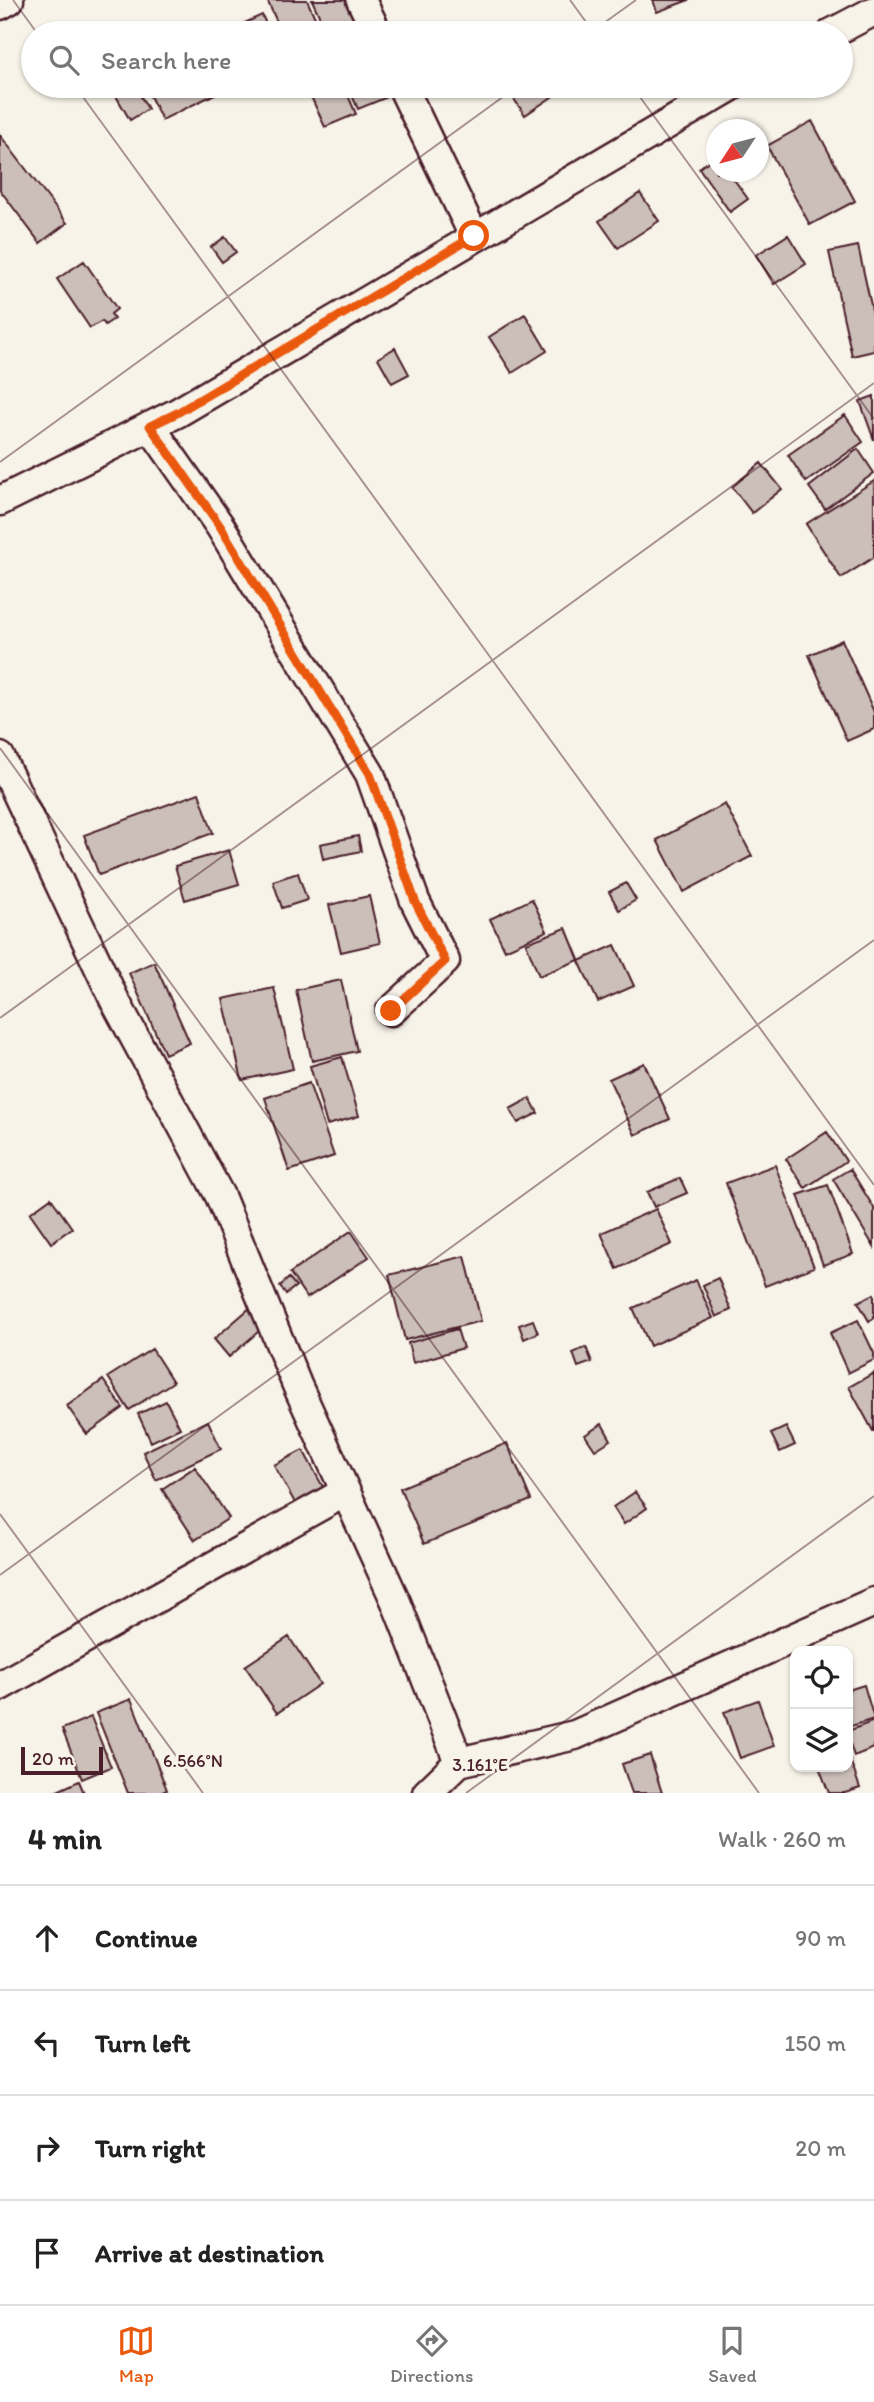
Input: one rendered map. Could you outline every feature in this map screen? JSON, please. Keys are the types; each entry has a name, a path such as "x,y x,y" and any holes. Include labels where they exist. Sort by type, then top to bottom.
{"street":[{"path":"0,5 9,0"},
{"path":"361,0 371,21"},
{"path":"853,22 874,11"},
{"path":"408,98 474,236"},
{"path":"0,501 177,413 711,98"},
{"path":"150,426 220,526 370,774 415,901 445,961 391,1011"},
{"path":"0,758 114,999 220,1196 297,1385 396,1602 459,1762"},
{"path":"0,1686 345,1492"},
{"path":"427,1793 459,1762 575,1735 874,1602"}],"building":[{"path":"267,0 307,0 317,21 277,21"},
{"path":"312,0 347,0 357,21 322,21"},
{"path":"653,0 689,0 657,12"},
{"path":"262,15 265,21 249,21"},
{"path":"117,98 142,98 148,109 130,120"},
{"path":"151,98 207,98 162,120"},
{"path":"312,98 349,98 356,114 325,127"},
{"path":"353,98 385,98 358,109"},
{"path":"513,98 550,98 525,115"},
{"path":"812,121 855,201 810,225 769,150 769,145"},
{"path":"0,135 67,223 40,243 0,190"},
{"path":"706,163 706,178 699,168"},
{"path":"709,182 736,182 748,199 730,212"},
{"path":"640,193 659,221 618,248 599,221"},
{"path":"788,235 806,264 774,284 756,255"},
{"path":"225,237 236,252 222,262 211,247"},
{"path":"858,246 874,319 874,351 852,356 829,252"},
{"path":"84,261 117,309 111,314 114,319 105,325 102,321 90,328 57,279"},
{"path":"525,314 547,351 512,373 489,337"},
{"path":"395,348 409,374 392,383 378,358"},
{"path":"874,396 874,440 860,401"},
{"path":"845,415 863,442 806,482 788,455"},
{"path":"858,449 874,473 825,509 809,487"},
{"path":"761,463 782,489 752,513 732,487"},
{"path":"874,481 874,557 841,578 806,524"},
{"path":"842,640 874,712 874,729 847,741 809,655"},
{"path":"199,793 213,833 99,875 84,835"},
{"path":"725,804 752,856 684,892 657,840"},
{"path":"358,836 361,851 323,859 320,844"},
{"path":"229,850 239,884 185,900 175,866"},
{"path":"298,873 307,900 282,908 273,881"},
{"path":"626,883 636,900 619,910 609,892"},
{"path":"369,896 380,943 341,952 329,905"},
{"path":"532,899 547,931 505,950 490,919"},
{"path":"566,928 579,960 539,976 526,943"},
{"path":"615,945 634,986 598,1002 579,961"},
{"path":"154,962 190,1043 165,1054 129,973"},
{"path":"341,980 357,1051 312,1061 296,990"},
{"path":"274,988 293,1069 242,1080 223,999"},
{"path":"342,1057 359,1116 327,1125 310,1066"},
{"path":"644,1063 670,1119 635,1135 609,1079"},
{"path":"309,1083 334,1156 289,1171 265,1098"},
{"path":"530,1098 538,1113 518,1123 510,1109"},
{"path":"827,1132 846,1161 805,1188 786,1159"},
{"path":"775,1165 814,1267 765,1286 726,1183"},
{"path":"850,1169 874,1208 874,1247 833,1179"},
{"path":"680,1178 687,1193 654,1207 647,1192"},
{"path":"828,1185 853,1254 823,1265 798,1195"},
{"path":"51,1198 72,1228 51,1243 30,1213"},
{"path":"656,1209 672,1244 617,1269 601,1233"},
{"path":"351,1231 369,1257 307,1298 290,1273"},
{"path":"465,1256 481,1321 405,1340 389,1275"},
{"path":"289,1278 296,1286 286,1294 280,1286"},
{"path":"718,1278 731,1310 716,1317 703,1285"},
{"path":"696,1280 713,1318 650,1346 633,1308"},
{"path":"874,1294 874,1318 869,1321 858,1302"},
{"path":"251,1307 266,1325 229,1357 214,1339"},
{"path":"533,1320 538,1333 524,1339 519,1325"},
{"path":"858,1320 874,1353 874,1360 848,1373 830,1333"},
{"path":"457,1329 463,1348 413,1363 408,1343"},
{"path":"586,1347 592,1362 578,1367 573,1353"},
{"path":"152,1349 173,1382 129,1410 108,1377"},
{"path":"874,1373 874,1431 873,1431 849,1387"},
{"path":"103,1380 123,1408 87,1434 67,1406"},
{"path":"166,1401 180,1428 151,1442 138,1414"},
{"path":"208,1421 221,1449 156,1480 143,1452"},
{"path":"602,1424 611,1440 595,1450 585,1435"},
{"path":"786,1427 795,1445 780,1452 771,1434"},
{"path":"507,1443 531,1500 424,1544 400,1488"},
{"path":"303,1450 323,1487 295,1503 274,1465"},
{"path":"195,1467 229,1518 195,1540 162,1489"},
{"path":"635,1492 647,1508 624,1524 613,1507"},
{"path":"289,1637 320,1684 277,1713 245,1666"},
{"path":"864,1685 874,1719 853,1725 853,1688"},
{"path":"131,1699 167,1790 160,1793 128,1793 96,1713"},
{"path":"758,1700 774,1746 740,1758 724,1712"},
{"path":"91,1717 111,1767 82,1779 62,1729"},
{"path":"874,1721 874,1748 854,1756 853,1729"},
{"path":"650,1755 662,1793 632,1793 622,1764"},
{"path":"853,1768 860,1788 845,1793 829,1793 821,1772 853,1772"},
{"path":"79,1781 84,1793 53,1793"}],"route":[{"path":"391,1011 445,961 415,901 370,774 220,526 150,426 177,413 474,236"}]}
